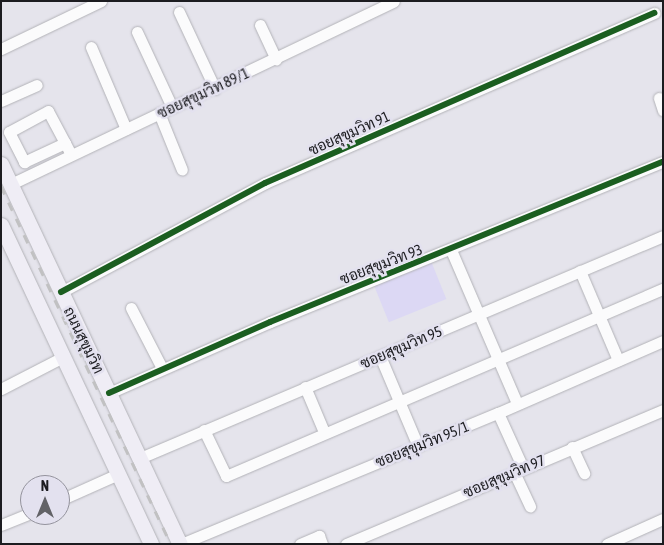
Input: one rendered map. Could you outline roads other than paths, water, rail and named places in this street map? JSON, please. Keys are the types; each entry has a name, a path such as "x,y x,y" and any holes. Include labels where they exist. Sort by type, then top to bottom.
{"main road":[{"name":"ถนนสุขุมวิท","path":"1,164 181,544"},
{"name":"ถนนสุขุมวิท","path":"1,225 151,544"}],"street":[{"path":"1,49 101,1"},
{"name":"ซอยสุขุมวิท 89/1","path":"11,184 126,128 215,89 394,1"},
{"path":"179,12 215,89"},
{"name":"ซอยสุขุมวิท 91","path":"61,292 265,183 655,13"},
{"path":"260,24 276,59"},
{"path":"137,32 172,107"},
{"path":"91,47 126,128"},
{"path":"1,101 37,85"},
{"path":"65,143 24,162 9,132 51,112 71,155"},
{"path":"159,113 182,170"},
{"name":"ซอยสุขุมวิท 93","path":"109,393 162,368 663,162"},
{"name":"ซอยสุขุมวิท 95","path":"140,458 663,236"},
{"path":"451,250 517,403"},
{"path":"580,271 618,360"},
{"path":"204,430 226,476 496,357 663,289"},
{"path":"131,308 162,368"},
{"name":"ซอยสุขุมวิท 95/1","path":"181,544 498,413 663,340"},
{"path":"1,389 62,356"},
{"path":"380,356 418,446"},
{"path":"305,387 324,432"},
{"name":"ซอยสุขุมวิท 97","path":"346,544 663,410"},
{"path":"498,413 530,506"},
{"path":"572,448 584,473"},
{"path":"70,496 118,474"},
{"path":"1,525 20,517"},
{"path":"606,544 663,519"},
{"path":"300,544 319,536 322,544"}],"railway":[{"path":"1,186 171,544"}]}
